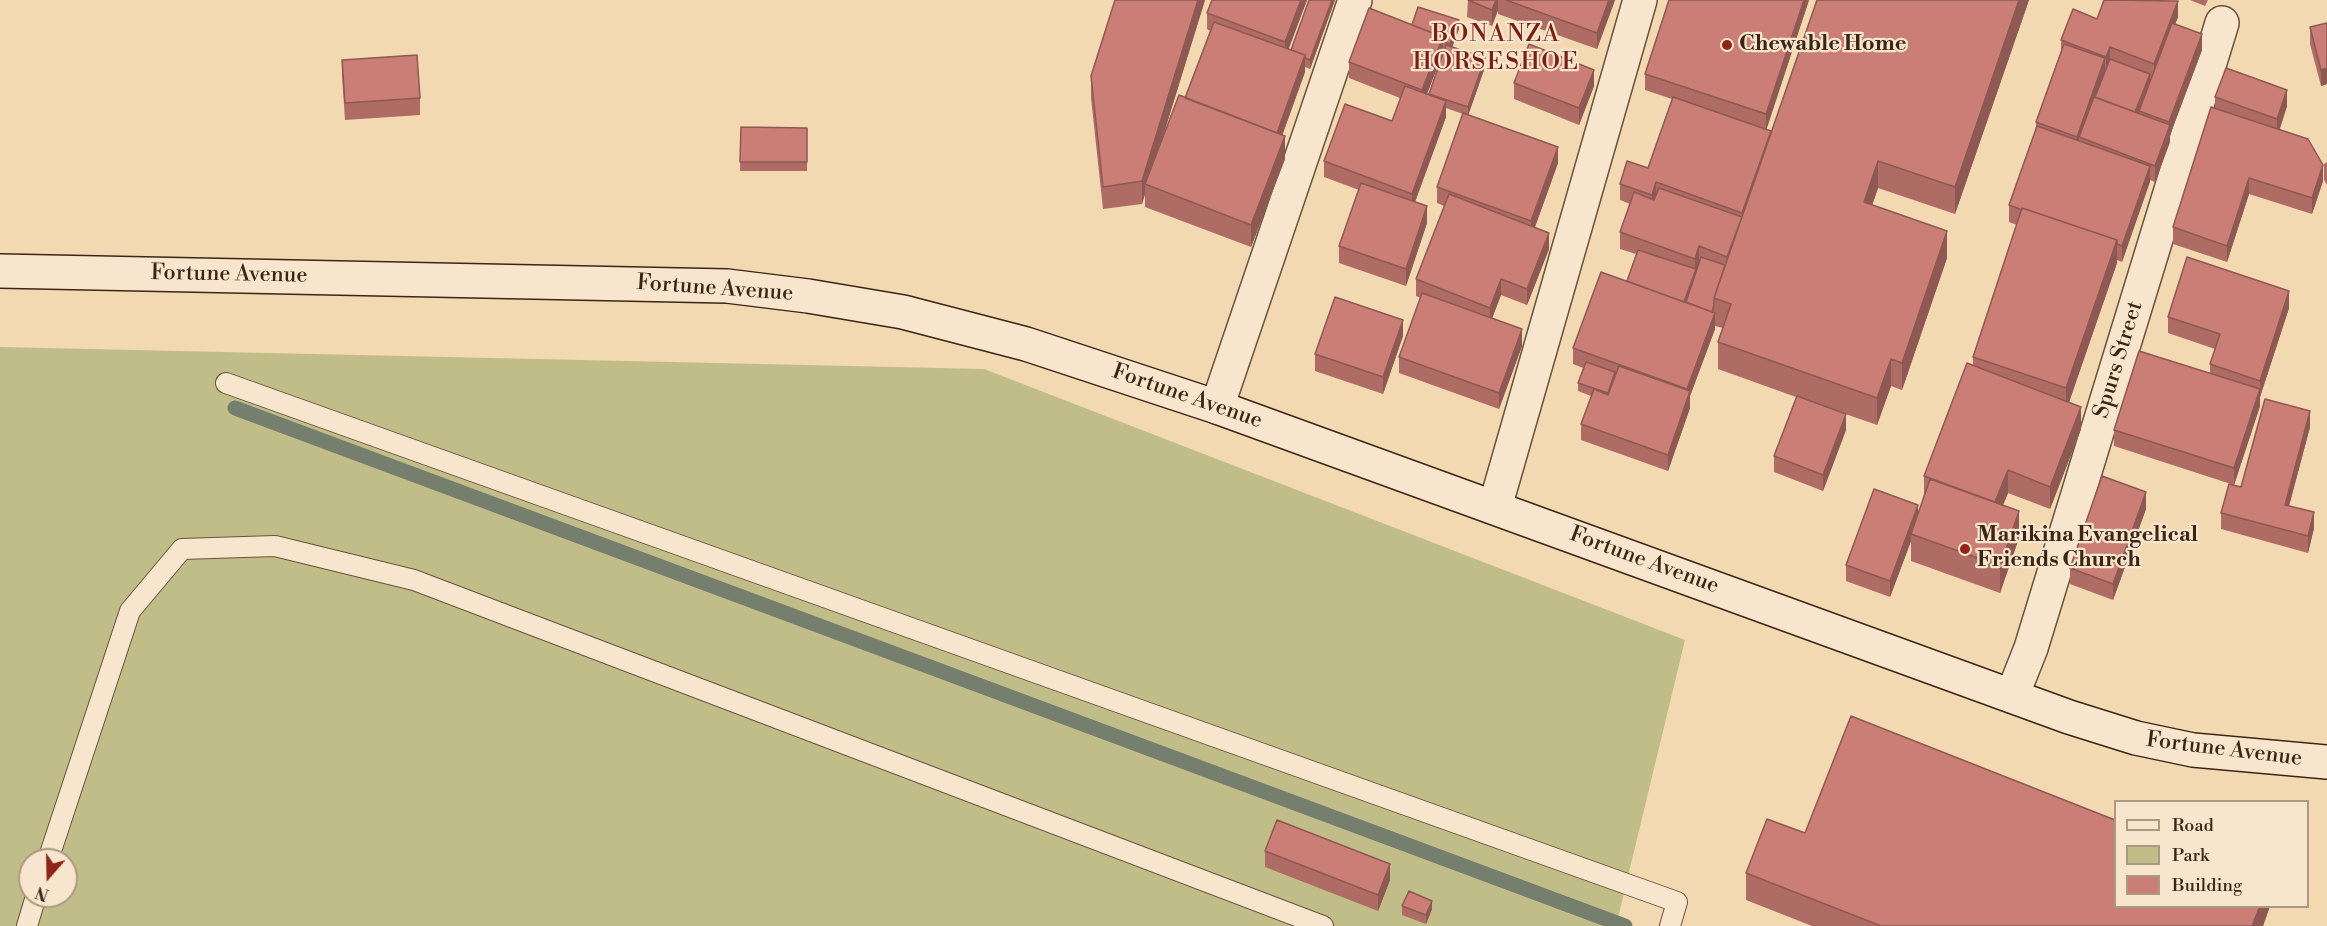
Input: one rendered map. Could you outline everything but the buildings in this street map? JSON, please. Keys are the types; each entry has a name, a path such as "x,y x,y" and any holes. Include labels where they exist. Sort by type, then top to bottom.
{"main road":[{"path":"1217,406 1355,0"},
{"path":"1495,507 1640,0"},
{"name":"Spurs Street","path":"2012,696 2031,648 2222,23"},
{"name":"Fortune Avenue","path":"0,271 728,286 808,296 903,312 1026,344 1217,406 2069,717 2147,741 2193,750 2327,762"}],"lane":[{"path":"226,383 1677,902 1670,926"},
{"path":"52,848 129,611 182,549 275,546 414,580 1323,926"},
{"path":"27,926 32,908"}],"green space":[{"path":"0,347 984,369 1685,640 1616,926 0,926"}],"waterway":[{"path":"235,408 1625,926"}],"place":[{"name":"Chewable Home","path":"1727,45"},
{"name":"Marikina Evangelical Friends Church","path":"1965,549"}],"district":[{"name":"BONANZA HORSESHOE","path":"1496,49"}]}
